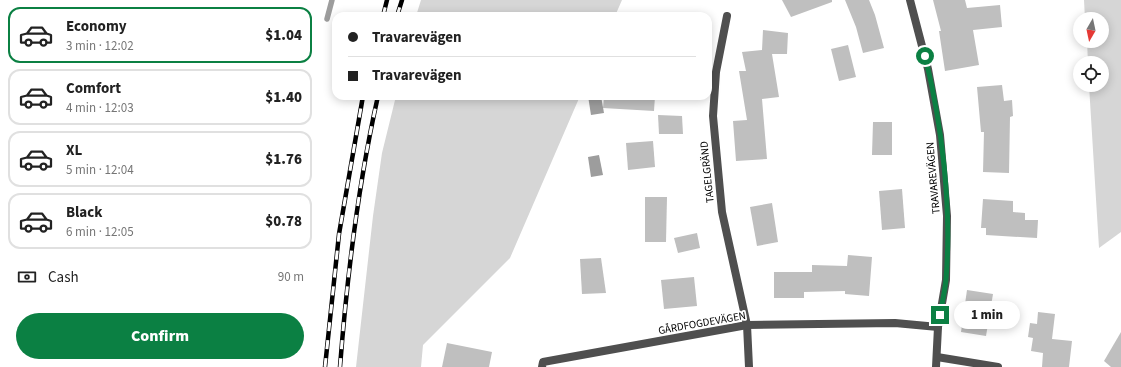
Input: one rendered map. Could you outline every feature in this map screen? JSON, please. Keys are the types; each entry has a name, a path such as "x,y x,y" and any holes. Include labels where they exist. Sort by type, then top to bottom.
{"street":[{"name":"TRAVAREVÄGEN","path":"910,0 928,69 940,135 947,216 946,280 938,327 936,367"},
{"name":"TAGELGRÄND","path":"727,16 716,72 713,116 722,212 747,325 749,367"},
{"name":"GÅRDFOGDEVÄGEN","path":"542,364 747,325 895,323 938,327"},
{"path":"937,357 998,367"}],"shaded area":[{"path":"421,0 622,0 617,12 417,12"},
{"path":"1084,0 1121,0 1121,232 1099,248 1089,92 1109,92 1109,56 1088,56 1087,48 1109,48 1109,12 1085,12"},
{"path":"395,100 578,100 510,258 423,345 421,367 356,367 373,216 382,153"},
{"path":"589,100 602,100 604,113 591,115"},
{"path":"599,155 603,175 591,177 588,157"}],"building":[{"path":"782,0 832,0 832,2 791,17"},
{"path":"845,0 869,0 875,15 884,48 863,53 856,27"},
{"path":"933,0 965,0 967,8 1000,5 1002,27 973,30 979,65 945,71 939,31 941,31"},
{"path":"763,30 788,33 787,54 772,54 779,97 762,99 767,159 736,161 733,121 747,120 739,71 746,71 742,52 762,50"},
{"path":"848,45 856,77 839,81 831,49"},
{"path":"1002,85 1004,101 1012,100 1013,116 1010,117 1009,173 983,172 984,132 981,132 977,87"},
{"path":"604,100 655,100 654,111 603,108"},
{"path":"658,115 682,116 683,134 659,134"},
{"path":"873,122 892,122 892,155 872,155"},
{"path":"653,141 655,167 628,170 626,143"},
{"path":"902,189 905,228 882,230 879,191"},
{"path":"645,197 667,197 666,242 645,242"},
{"path":"983,199 1013,201 1013,212 1025,213 1025,220 1038,220 1037,238 986,235 986,228 981,228"},
{"path":"772,203 778,242 757,246 750,207"},
{"path":"697,233 700,248 678,253 674,238"},
{"path":"848,255 872,257 869,296 845,294 845,291 804,292 804,298 774,298 774,272 812,272 812,265 847,266"},
{"path":"601,258 606,293 582,294 580,259"},
{"path":"694,277 697,306 664,309 661,280"},
{"path":"967,290 993,294 986,336 961,332"},
{"path":"1038,312 1055,314 1052,339 1072,341 1069,367 1042,367 1043,353 1031,351 1033,338 1028,337 1030,323 1037,324"},
{"path":"1121,332 1121,367 1111,367 1104,361"},
{"path":"447,343 492,352 489,367 442,367"}],"waterway":[{"path":"327,19 332,0"}],"railway":[{"path":"384,12 387,0"},
{"path":"398,12 402,0"},
{"path":"325,367 339,234 362,100"},
{"path":"340,367 354,231 377,100"}],"route":[{"path":"925,56 940,135 947,216 946,280 940,315"}]}
